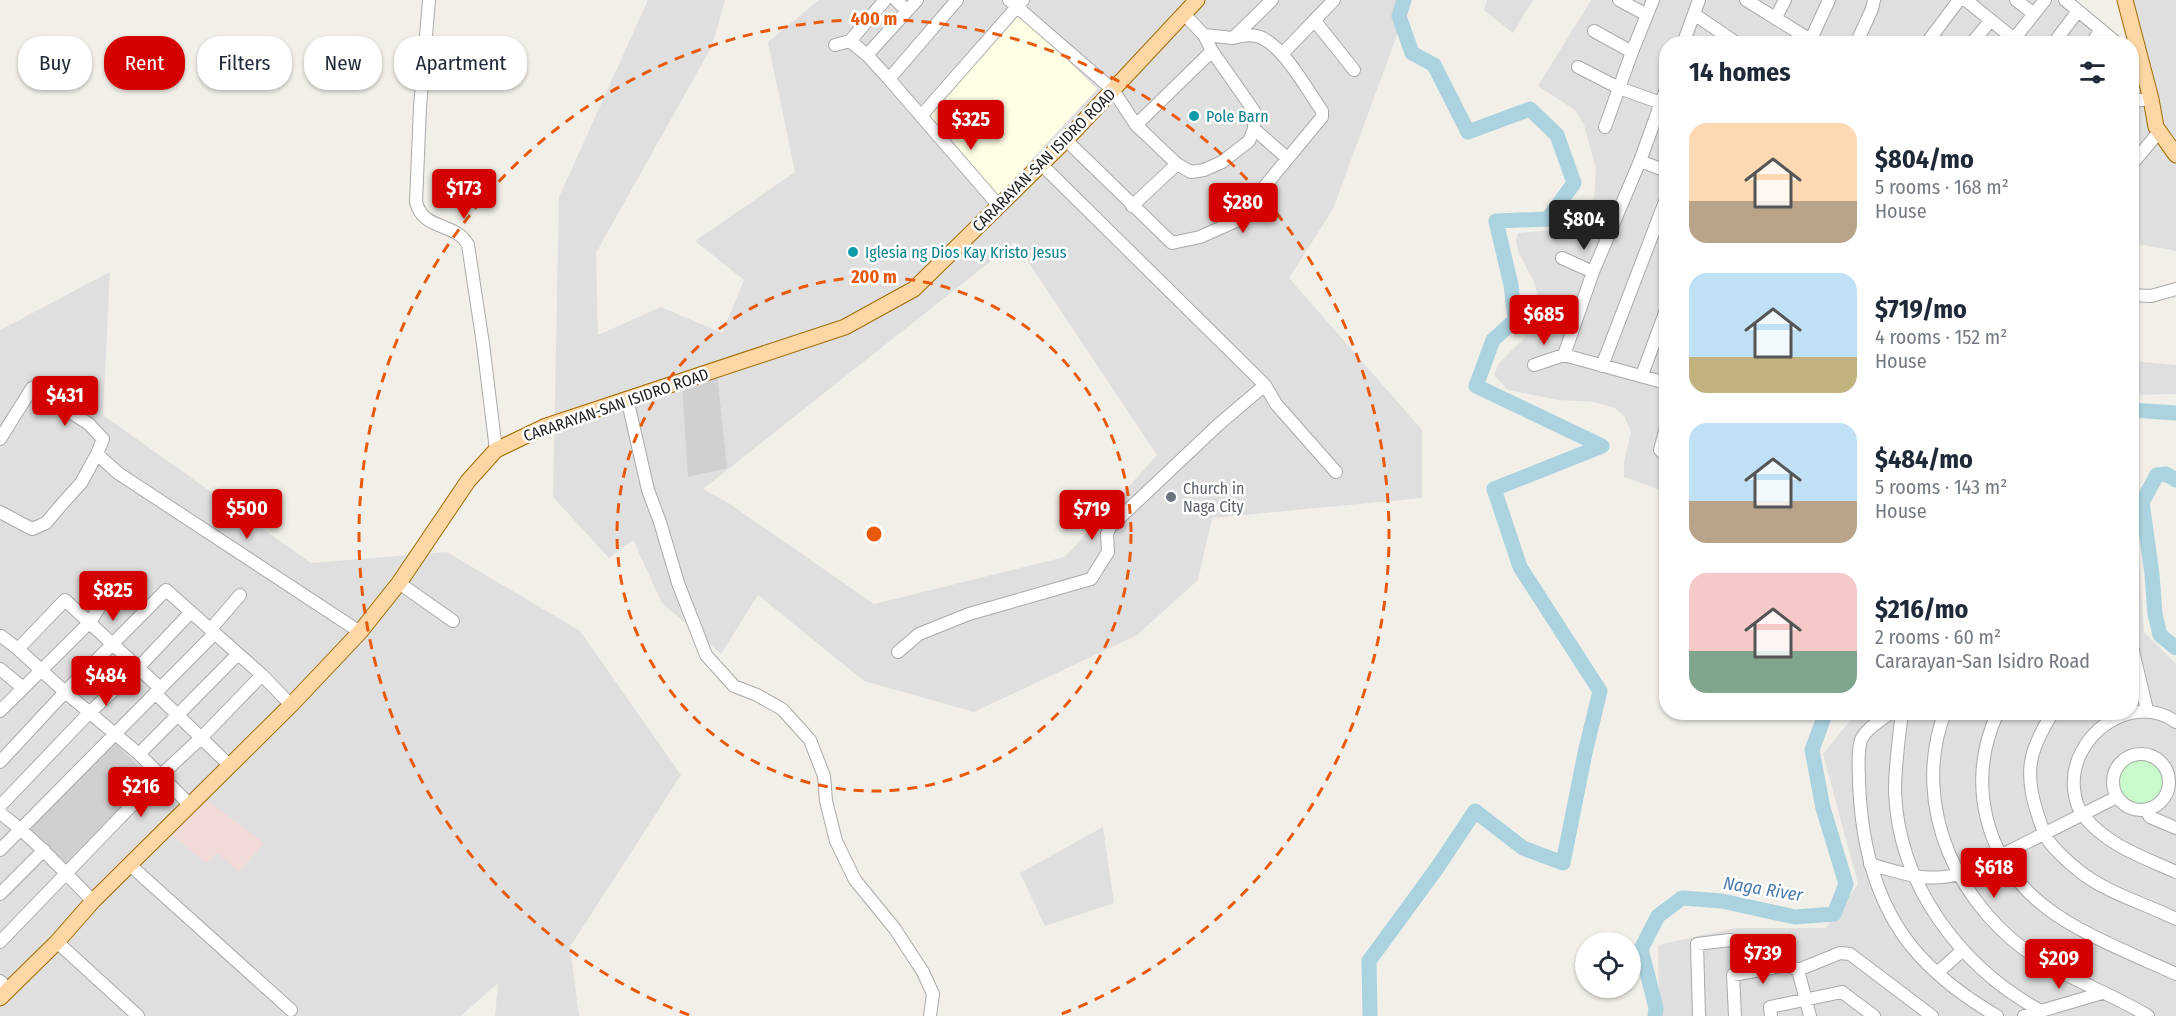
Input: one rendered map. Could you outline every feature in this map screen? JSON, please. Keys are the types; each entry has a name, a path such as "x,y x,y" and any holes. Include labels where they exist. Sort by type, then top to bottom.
{"main road":[{"name":"CARARAYAN-SAN ISIDRO ROAD","path":"3,990 57,942 93,901 291,705 360,632 399,583 468,481 496,450 546,426 844,327 914,289 1042,165 1197,0"},
{"path":"2125,0 2132,36"},
{"path":"2139,65 2151,99 2156,127 2176,155"}],"street":[{"path":"429,0 421,86 416,202 419,213 424,218 464,237 468,244 496,450"},
{"path":"835,45 850,40 885,0"},
{"path":"896,0 907,11"},
{"path":"867,55 917,0"},
{"path":"890,80 957,0"},
{"path":"1233,38 1272,0"},
{"path":"1282,54 1334,0"},
{"path":"1619,0 1647,15"},
{"path":"1605,127 1653,0"},
{"path":"1686,36 1699,0"},
{"path":"1746,0 1806,36"},
{"path":"1776,17 1785,0"},
{"path":"1816,36 1829,0"},
{"path":"1860,36 1874,0"},
{"path":"1932,36 1959,0"},
{"path":"1966,0 2007,36"},
{"path":"2016,0 2034,14"},
{"path":"2016,36 2045,0"},
{"path":"2065,0 2108,36"},
{"path":"921,116 1016,3 1113,90 1137,125 1177,164 1191,171 1204,170 1222,162 1249,141 1254,129 1254,111 1212,51 1204,35 1184,14"},
{"path":"2059,36 2078,11"},
{"path":"1694,14 1722,36"},
{"path":"1978,36 1991,20"},
{"path":"1315,21 1354,70"},
{"path":"2097,36 2101,30"},
{"path":"1594,31 1632,52"},
{"path":"1066,140 1172,243 1200,237 1236,221 1322,117 1322,111 1282,54 1268,40 1258,36 1244,35 1233,38 1204,35"},
{"path":"850,40 890,80 999,206"},
{"path":"1137,125 1212,51"},
{"path":"1578,67 1619,88 1659,103"},
{"path":"2139,100 2151,99"},
{"path":"1564,355 1593,272 1659,109"},
{"path":"1254,129 1287,158"},
{"path":"2139,156 2159,132"},
{"path":"1640,161 1659,168"},
{"path":"1132,206 1177,164"},
{"path":"1042,165 1264,385 1276,404 1336,472"},
{"path":"1602,366 1659,217"},
{"path":"1562,258 1593,272"},
{"path":"2139,295 2151,296 2176,289"},
{"path":"1642,375 1659,329"},
{"path":"1534,365 1564,355 1659,380"},
{"path":"898,652 920,634 969,614 1091,579 1108,552 1107,534 1110,527 1264,385"},
{"path":"0,439 32,388 89,424 103,439 81,483 46,523 32,529 0,512"},
{"path":"627,398 648,490 678,583 706,655 734,686 782,709 810,740 824,776 826,801 836,841 855,880 895,929 923,972 933,994 930,1016"},
{"path":"97,454 118,473 360,632"},
{"path":"399,583 453,621"},
{"path":"0,762 65,692 166,590 262,675 291,705"},
{"path":"0,850 158,691 212,632 240,595"},
{"path":"18,649 65,600 138,668 178,715 229,765"},
{"path":"0,710 90,622 104,602"},
{"path":"0,806 89,713 138,668 191,612"},
{"path":"1,636 139,754 189,804"},
{"path":"139,754 238,654"},
{"path":"0,669 23,688"},
{"path":"0,942 160,776 202,737 262,675"},
{"path":"2139,676 2147,710"},
{"path":"2139,712 2147,710 2175,719"},
{"path":"1882,720 1865,734 1861,741 1859,765 1862,828 1878,887 1891,914 1911,946 1937,973 1997,1016"},
{"path":"1901,720 1895,790 1900,828 1911,868 1925,900 1947,932 1963,950 2010,992 2041,1011"},
{"path":"1942,720 1934,764 1934,807 1946,847 1958,875 1976,902 2002,931 2040,960 2148,1016"},
{"path":"1995,720 1985,751 1982,782 1986,816 2000,856 2025,888 2042,905 2062,919 2176,974"},
{"path":"2048,720 2032,754 2030,783 2032,799 2044,832 2060,854 2079,871 2112,890 2176,919"},
{"path":"2113,720 2102,725 2089,738 2078,757 2074,781 2076,800 2081,814 2099,833 2121,848 2176,872"},
{"path":"2140,754 2156,759 2166,771 2168,787 2161,802 2146,810 2130,808 2117,797 2113,781 2115,773 2125,760 2140,754"},
{"path":"1870,864 1915,878 1933,879 1958,875 2117,797"},
{"path":"2146,810 2150,816 2176,828"},
{"path":"0,813 21,828 93,901"},
{"path":"0,894 44,850"},
{"path":"130,865 291,1010"},
{"path":"1699,1016 1696,944 1730,940 1793,968 1810,1016"},
{"path":"57,942 138,1016"},
{"path":"1937,973 1963,950"},
{"path":"1735,1016 1733,975 1793,968 1840,953 1850,954 1932,1016"},
{"path":"1771,1016 1770,1007 1842,992 1874,1016"},
{"path":"2024,1016 2102,993"}],"shaded area":[{"path":"648,0 725,0 712,46 596,253 598,335 661,307 722,333 744,280 695,241 795,172 768,42 819,0 1410,0 1333,209 1289,278 1422,430 1422,498 1212,518 1198,580 1137,635 974,712 864,681 758,595 721,654 662,603 633,540 609,558 553,497 559,197","holes":["1015,242 1157,455 1065,557 874,604 727,502 703,489"]},
{"path":"1487,0 1533,0 1513,33 1484,10"},
{"path":"1591,0 2073,0 2117,36 1659,36 1659,490 1624,477 1624,462 1631,432 1624,416 1615,408 1594,402 1559,400 1508,390 1494,375 1499,363 1540,319 1539,299 1534,282 1518,251 1516,240 1518,233 1563,229 1576,221 1594,198 1596,169 1584,125 1575,110 1538,86"},
{"path":"2119,0 2176,0 2176,251 2139,244 2139,36 2129,36"},
{"path":"1018,12 1097,89 997,197 925,115"},
{"path":"110,272 103,415 311,563 447,552 580,631 681,775 570,947 579,1016 495,1016 498,983 461,1016 0,1016 0,330"},
{"path":"2139,362 2176,365 2176,394 2139,395"},
{"path":"717,374 727,468 688,477 682,383"},
{"path":"2139,556 2144,632 2176,664 2176,1016 1659,1016 1658,945 1735,928 1826,928 1858,884 1823,754 1850,720 2139,720"},
{"path":"113,741 152,780 68,869 26,828"},
{"path":"204,798 264,843 239,872 218,853 206,863 170,833"},
{"path":"1103,827 1114,903 1045,926 1020,873"}],"green space":[{"path":"2140,758 2157,765 2164,782 2157,799 2140,806 2123,799 2116,782 2123,765"}],"waterway":[{"path":"1370,1016 1369,961 1437,868 1475,811 1523,848 1563,863 1600,691 1520,567 1494,489 1602,446 1476,386 1493,340 1515,320 1511,285 1496,221 1548,219 1574,183 1557,135 1530,109 1468,132 1434,65 1412,53 1399,16 1404,0"},
{"name":"Naga River","path":"2139,410 2176,413"},
{"name":"Naga River","path":"2176,480 2166,474 2157,475 2142,502 2155,614 2160,635 2176,648"},
{"name":"Naga River","path":"1655,1016 1656,1008 1641,949 1658,916 1682,898 1722,901 1795,917 1834,914 1846,884 1823,808 1812,750 1823,720"}],"place":[{"name":"Pole Barn","path":"1194,116"},
{"name":"Iglesia ng Dios Kay Kristo Jesus","path":"853,252"},
{"name":"Church in Naga City","path":"1171,497"}]}
